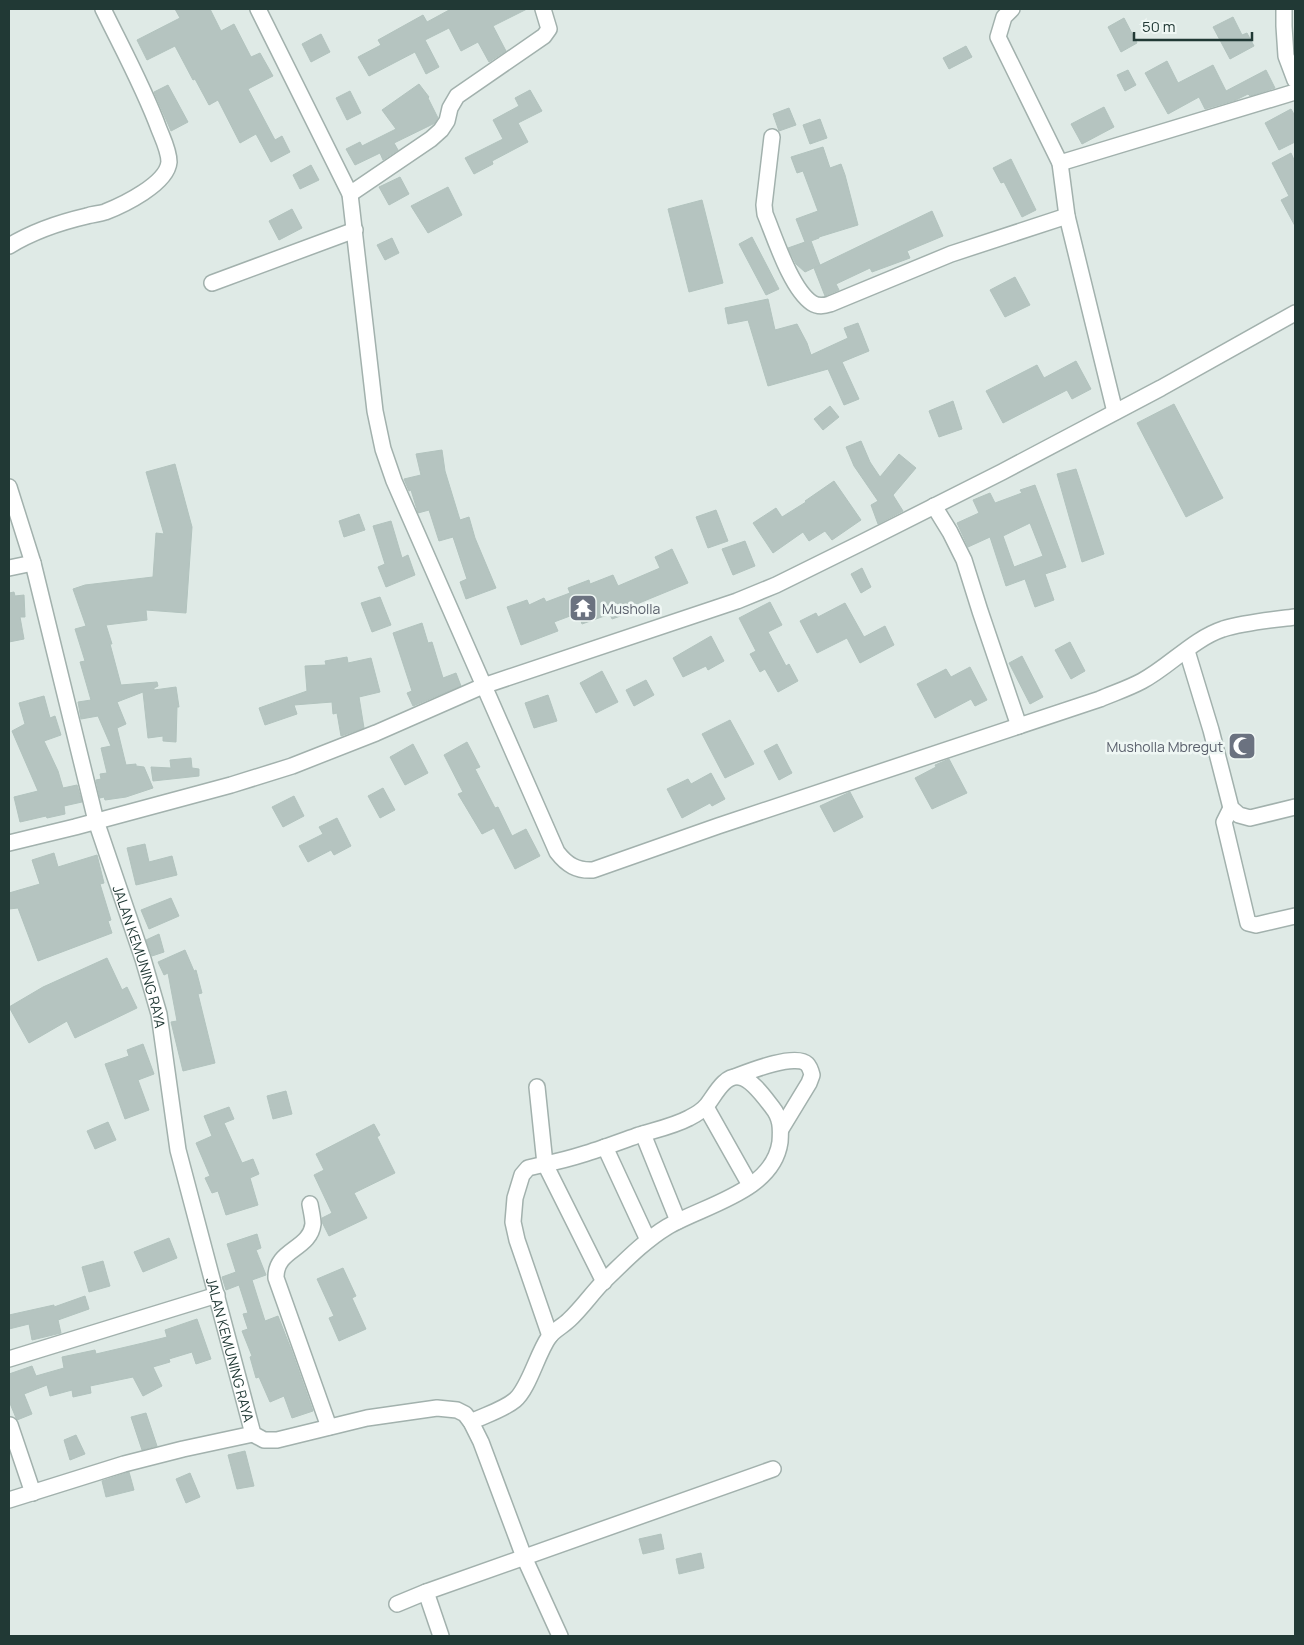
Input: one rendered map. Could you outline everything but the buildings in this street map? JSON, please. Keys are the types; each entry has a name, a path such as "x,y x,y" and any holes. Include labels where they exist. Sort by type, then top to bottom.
{"street":[{"path":"9,246 39,232 104,212 150,189 166,170 169,162 157,123 103,9"},
{"path":"258,9 350,194 375,411 383,449 394,481 557,852 564,861 574,868 583,871 594,870 727,823 1100,699 1143,681 1187,651 1194,644 1222,629 1295,617"},
{"path":"350,194 431,139 447,121 450,108 457,96 544,36 549,29 543,9"},
{"path":"1012,9 1004,17 998,37 1060,163 1067,216 1115,412"},
{"path":"1284,9 1286,56 1295,80"},
{"path":"1060,163 1295,92"},
{"path":"772,137 764,205 765,214 790,273 803,296 817,305 824,306 830,304 951,254 1067,216"},
{"path":"212,283 355,230"},
{"path":"9,843 96,822 231,785 292,766 376,733 483,686 737,601 776,585 1115,412 1295,313"},
{"name":"JALAN KEMUNING RAYA","path":"9,488 33,563 96,822 143,959 159,1014 178,1150 253,1434 264,1440 277,1440 367,1418 437,1408 457,1410 465,1414 471,1422"},
{"path":"934,506 964,560 1019,726"},
{"path":"9,568 33,563"},
{"path":"1187,651 1231,808 1239,815 1250,818 1295,807"},
{"path":"1231,808 1224,822 1248,923 1256,925 1295,916"},
{"path":"550,1336 517,1240 513,1222 515,1198 522,1175 528,1168 572,1158 688,1119 706,1107 718,1090 730,1079 758,1067 803,1061 808,1064 812,1075 781,1129"},
{"path":"560,1636 524,1557 481,1442 471,1422 509,1404 524,1390 535,1362 550,1336 568,1321 604,1282 648,1240 678,1221 736,1194 763,1176 772,1165 779,1148 781,1129 777,1116 765,1097 746,1079 737,1076"},
{"path":"537,1087 545,1164 604,1282"},
{"path":"706,1107 750,1185"},
{"path":"643,1134 678,1221"},
{"path":"605,1146 648,1240"},
{"path":"310,1204 313,1224 310,1233 304,1241 284,1256 278,1264 276,1278 329,1426"},
{"path":"9,1359 217,1295"},
{"path":"10,1425 33,1493"},
{"path":"9,1500 183,1448 253,1434"},
{"path":"397,1604 773,1468"},
{"path":"426,1592 441,1636"}],"place":[{"name":"Musholla","path":"583,608"},
{"name":"Musholla Mbregut","path":"1242,746"}]}
